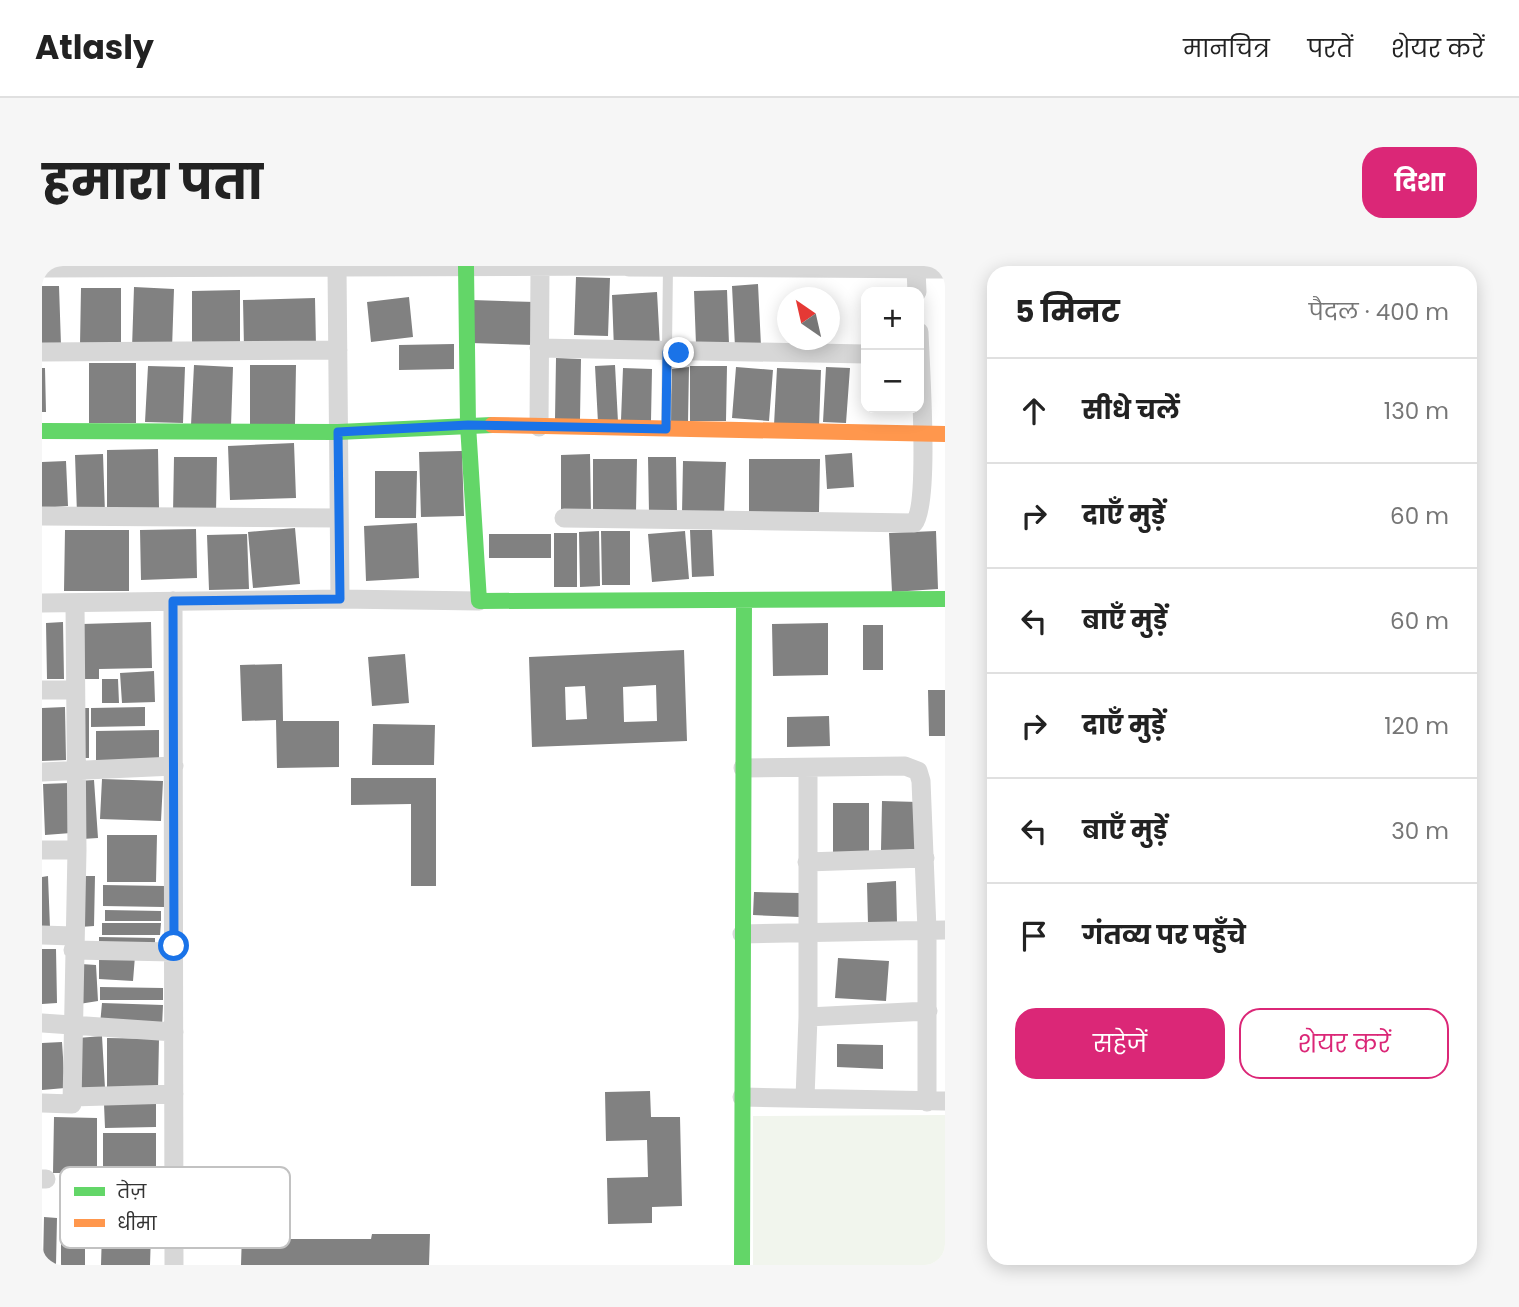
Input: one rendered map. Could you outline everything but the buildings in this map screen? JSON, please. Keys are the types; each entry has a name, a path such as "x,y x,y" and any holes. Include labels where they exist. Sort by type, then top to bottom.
{"street":[{"path":"466,266 468,425 479,601"},
{"path":"42,268 629,266 945,269"},
{"path":"337,267 340,599"},
{"path":"539,427 540,268"},
{"path":"916,270 917,287"},
{"path":"539,348 861,354"},
{"path":"42,352 338,350"},
{"path":"564,518 914,523 920,510 921,413"},
{"path":"42,431 338,432 468,425 945,434"},
{"path":"42,516 338,518"},
{"path":"42,603 340,599 479,601 945,598"},
{"path":"742,1265 744,600"},
{"path":"173,601 174,1167"},
{"path":"42,1103 72,1104 71,1028 77,850 73,690 75,603"},
{"path":"42,690 73,690"},
{"path":"42,772 174,766"},
{"path":"742,1097 936,1101 928,1011 936,930 925,858 921,781 918,771 905,766 743,768"},
{"path":"805,1098 808,1017 808,769"},
{"path":"42,850 77,850"},
{"path":"807,862 925,858"},
{"path":"742,934 936,930"},
{"path":"42,935 73,943 174,952"},
{"path":"808,1017 928,1011"},
{"path":"42,1023 71,1028 174,1031"},
{"path":"72,1097 174,1094"}],"lane":[{"path":"666,429 668,267"}],"shaded area":[{"path":"945,1115 945,1265 753,1265 753,1116"}],"traffic: fast":[{"path":"466,266 468,425 479,601 945,599"},
{"path":"42,431 338,432 492,425"},
{"path":"742,1265 744,600"}],"traffic: slow":[{"path":"492,425 945,434"}],"route":[{"path":"174,946 173,601 340,599 338,432 468,425 666,429 667,352 679,353"}]}
